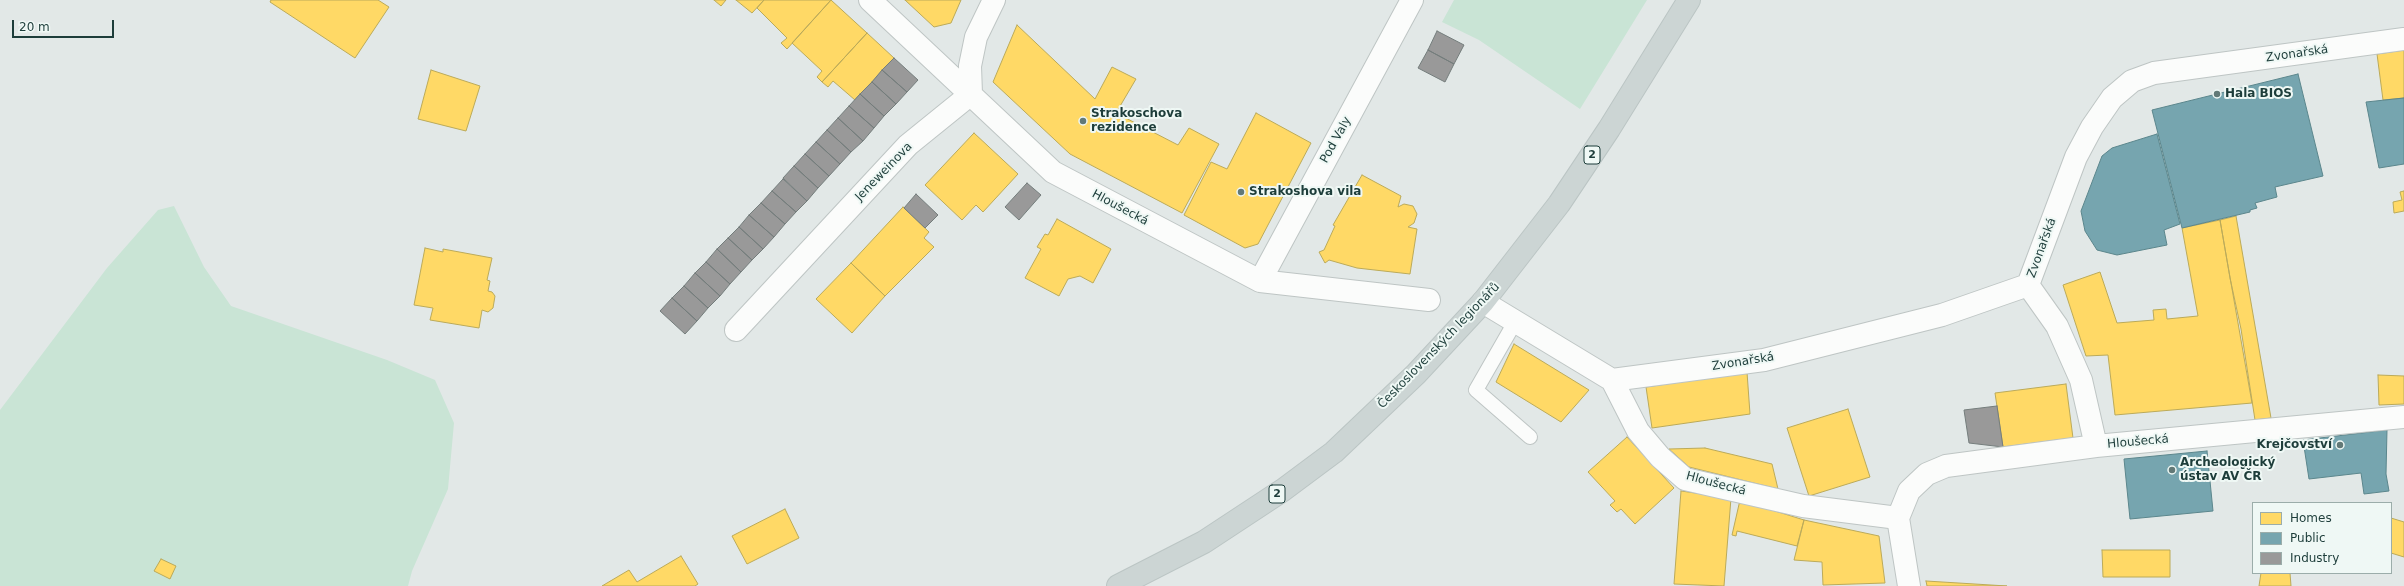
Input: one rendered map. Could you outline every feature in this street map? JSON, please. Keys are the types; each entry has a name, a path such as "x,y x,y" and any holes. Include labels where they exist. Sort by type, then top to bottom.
{"main road":[{"name":"Československých legionářů","path":"1118,586 1204,542 1283,490 1334,452 1416,374 1483,302 1559,204 1609,129 1689,0"}],"street":[{"name":"Hloušecká","path":"870,0 1053,172 1260,281 1429,300"},
{"path":"971,94 970,66 976,37 994,0"},
{"name":"Pod Valy","path":"1260,281 1412,0"},
{"name":"Zvonařská","path":"1612,380 1764,360 1942,315 2028,285 2076,157 2092,127 2112,98 2132,81 2154,73 2404,39"},
{"name":"Jeneweinova","path":"736,330 908,145 971,94"},
{"path":"2028,285 2057,326 2081,380 2096,446"},
{"path":"1483,302 1612,380"},
{"name":"Hloušecká","path":"1612,380 1638,431 1660,457 1685,479 1803,506 1898,518 1909,491 1927,474 1946,466 2096,446 2404,417"},
{"path":"1898,518 1909,586"}],"lane":[{"path":"1515,322 1476,390 1530,437"}],"green space":[{"path":"1454,0 1647,0 1580,109 1479,40 1442,22"},
{"path":"174,206 204,267 231,306 387,360 435,380 454,423 448,489 412,571 408,586 0,586 0,410 107,268 158,210"}],"building: Homes":[{"path":"271,0 378,0 389,7 355,58 270,2"},
{"path":"714,0 726,0 721,6"},
{"path":"736,0 764,0 752,13"},
{"path":"764,0 831,0 787,49 781,43 787,38 757,8"},
{"path":"831,0 867,33 822,82 817,77 822,71 792,43"},
{"path":"905,0 961,0 951,23 934,27"},
{"name":"Strakoschova rezidence","path":"1017,25 1095,99 1112,67 1136,79 1116,113 1178,145 1189,128 1219,144 1182,213 1070,154 993,82"},
{"path":"867,33 894,58 855,100 833,81 828,87 822,82"},
{"path":"2404,50 2404,98 2383,100 2377,54"},
{"path":"431,70 480,86 466,131 418,119"},
{"name":"Strakoshova vila","path":"1256,113 1311,143 1258,244 1245,248 1184,215 1211,162 1227,169"},
{"path":"974,133 1018,174 983,212 976,205 962,220 925,185"},
{"path":"1362,175 1401,196 1398,207 1404,204 1413,206 1417,214 1414,223 1408,227 1417,229 1410,274 1357,268 1329,260 1325,263 1319,252 1324,250 1335,226 1333,225"},
{"path":"2404,191 2404,211 2394,213 2393,202 2402,200 2400,192"},
{"path":"903,207 929,232 924,238 934,247 885,296 851,263"},
{"path":"2236,216 2271,418 2255,420 2241,329 2230,278 2220,220"},
{"path":"1057,219 1111,249 1093,283 1080,276 1068,279 1059,296 1025,278 1041,249 1037,247 1045,234 1048,235"},
{"path":"2220,220 2252,403 2115,415 2108,355 2086,356 2063,285 2100,272 2117,323 2154,320 2153,310 2166,309 2167,319 2198,316 2182,228"},
{"path":"425,248 443,252 443,249 492,258 487,280 490,281 488,291 492,292 495,296 493,308 488,312 482,310 479,328 430,320 433,308 414,305"},
{"path":"851,263 885,296 852,333 816,299"},
{"path":"1514,344 1589,390 1561,422 1496,382"},
{"path":"1747,372 1750,414 1652,428 1646,387"},
{"path":"2378,375 2404,376 2404,404 2379,405"},
{"path":"2066,384 2073,438 2003,447 1995,393"},
{"path":"1848,409 1870,477 1809,496 1787,428"},
{"path":"1627,437 1674,488 1635,524 1621,509 1617,512 1610,505 1615,501 1588,472"},
{"path":"1705,448 1772,464 1778,489 1689,467 1669,449"},
{"path":"1681,491 1731,498 1724,586 1674,584"},
{"path":"1740,500 1804,520 1797,546 1737,531 1736,536 1732,535"},
{"path":"785,509 799,538 747,564 732,536"},
{"path":"2392,518 2404,522 2404,557 2392,553"},
{"path":"1804,520 1879,536 1885,583 1823,585 1822,562 1794,560"},
{"path":"2102,550 2170,550 2170,577 2103,577"},
{"path":"681,556 698,584 695,586 602,586 629,570 637,582"},
{"path":"161,559 176,566 170,579 154,571"},
{"path":"2261,574 2290,574 2291,586 2259,586"},
{"path":"1926,581 2007,586 1927,586"}],"building: Public":[{"path":"2298,74 2323,176 2275,187 2277,197 2255,203 2257,208 2250,210 2250,212 2182,228 2152,110"},
{"path":"2404,98 2404,164 2379,168 2366,102"},
{"path":"2157,134 2180,224 2164,230 2167,245 2117,255 2097,250 2085,231 2081,211 2102,156 2112,148"},
{"path":"2387,430 2386,474 2389,491 2364,494 2361,473 2309,479 2303,440"},
{"path":"2207,451 2213,511 2130,519 2124,459"}],"building: Industry":[{"path":"1437,31 1464,45 1454,64 1428,50"},
{"path":"1428,50 1454,64 1445,82 1418,68"},
{"path":"894,58 918,80 907,92 882,70"},
{"path":"882,70 907,92 896,104 872,82"},
{"path":"872,82 896,104 884,116 860,94"},
{"path":"860,94 884,116 874,128 849,106"},
{"path":"849,106 874,128 863,141 838,118"},
{"path":"838,118 863,141 851,152 827,130"},
{"path":"827,130 851,152 840,164 816,142"},
{"path":"816,142 840,164 829,176 805,154"},
{"path":"805,154 829,176 818,188 794,166"},
{"path":"794,166 818,188 807,201 783,178"},
{"path":"783,179 807,201 796,212 772,191"},
{"path":"1027,183 1041,195 1019,220 1005,207"},
{"path":"772,191 796,212 785,224 761,203"},
{"path":"916,194 938,215 925,228 904,208"},
{"path":"761,203 785,224 774,237 749,215"},
{"path":"749,215 774,237 763,249 739,227"},
{"path":"739,227 763,249 752,260 728,238"},
{"path":"728,238 752,260 741,272 717,249"},
{"path":"717,249 741,272 730,284 706,262"},
{"path":"706,262 730,284 720,296 695,273"},
{"path":"695,273 720,296 708,308 684,286"},
{"path":"684,286 708,308 697,321 672,298"},
{"path":"672,298 697,321 685,334 660,311"},
{"path":"1997,406 2003,447 1969,443 1964,410"}],"place":[{"name":"Hala BIOS","path":"2217,94"},
{"name":"Strakoschova rezidence","path":"1083,121"},
{"name":"Strakoshova vila","path":"1241,192"},
{"name":"Krejčovství","path":"2340,445"},
{"name":"Archeologický ústav AV ČR","path":"2172,470"}]}
